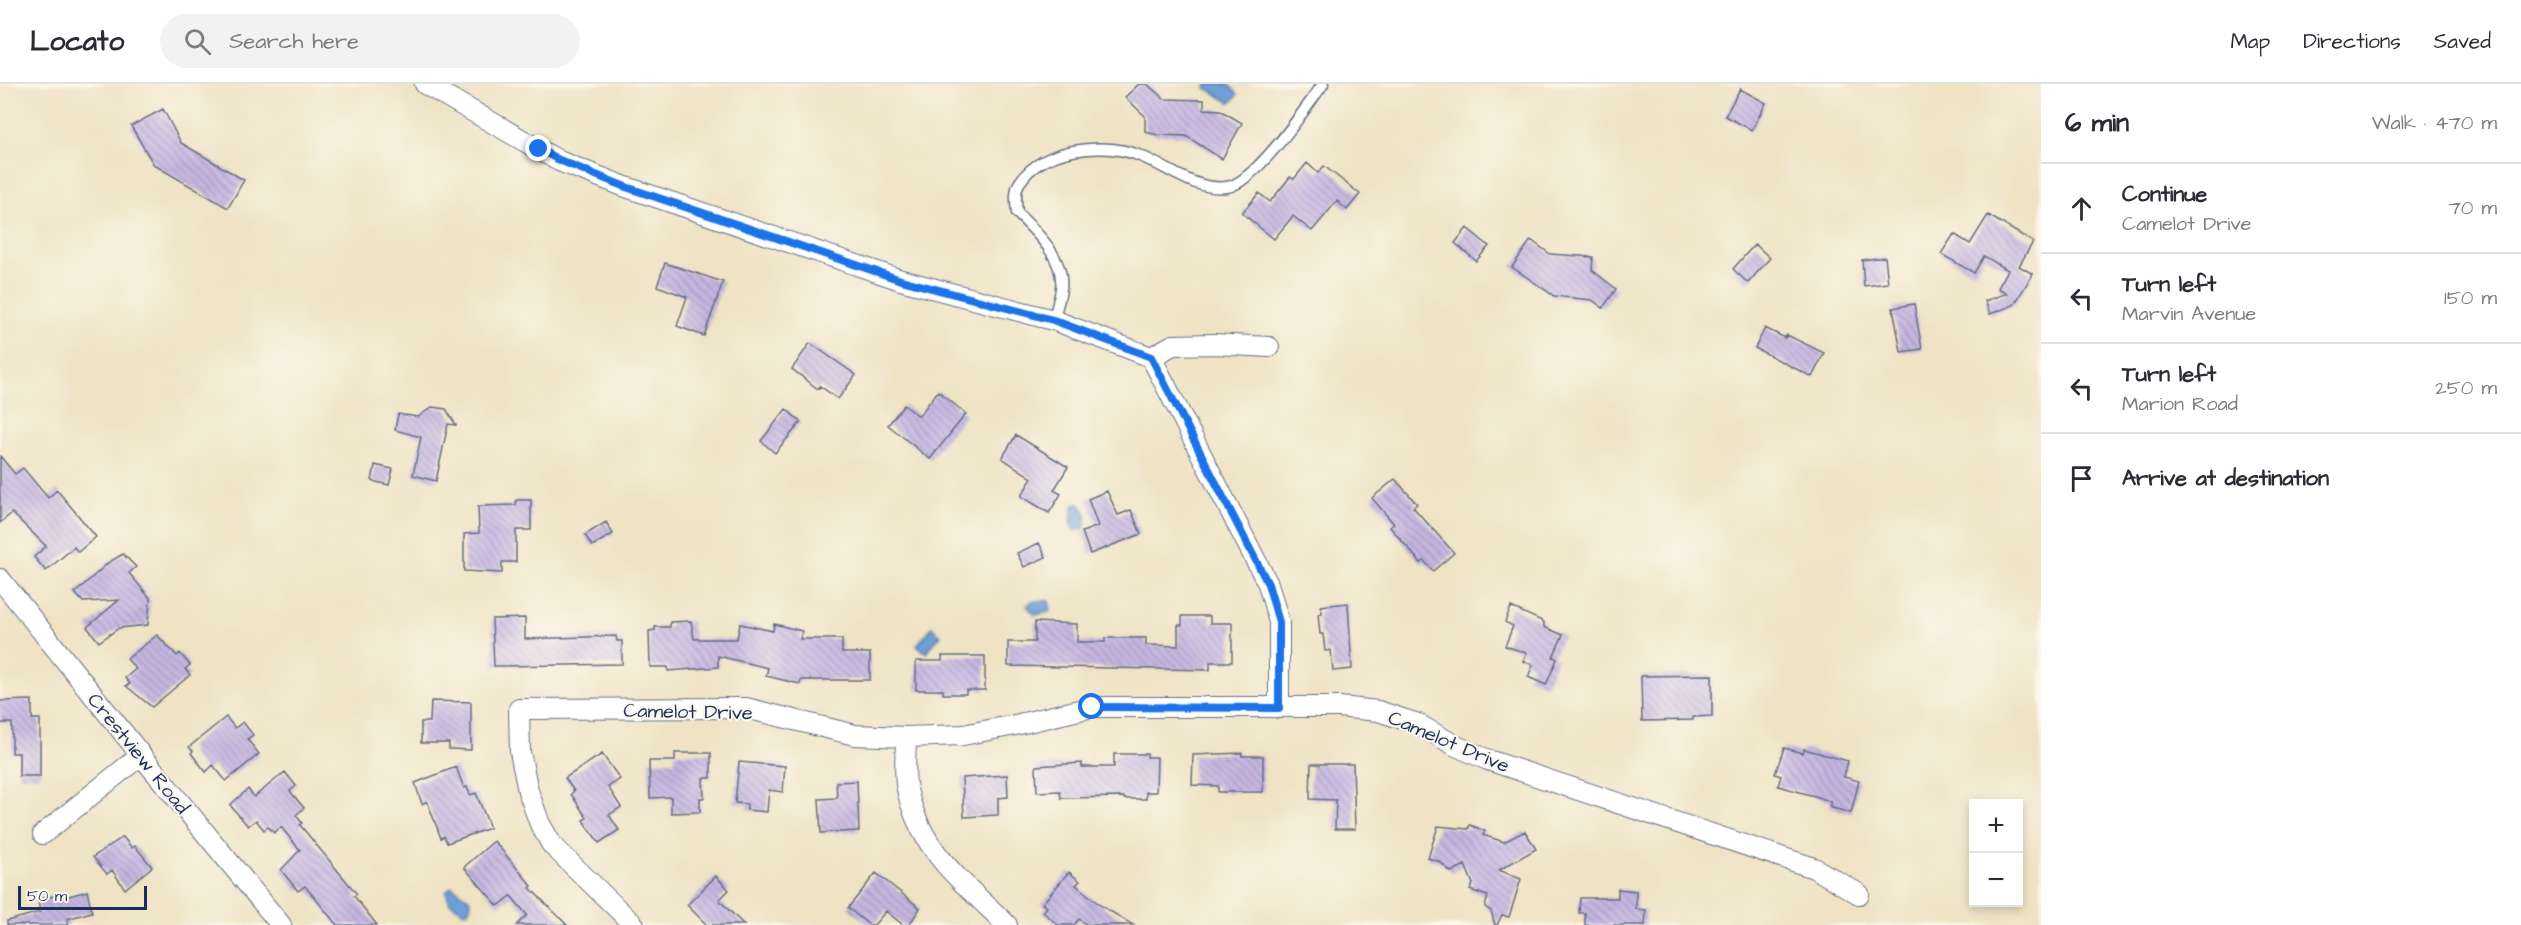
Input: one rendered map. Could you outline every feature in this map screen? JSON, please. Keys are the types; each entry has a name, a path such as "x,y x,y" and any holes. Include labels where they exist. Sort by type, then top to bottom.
{"street":[{"path":"425,84 559,160 623,186 901,280 1053,320 1151,357 1268,584 1279,622 1279,708"},
{"path":"1151,357 1173,345 1269,346"},
{"name":"Crestview Road","path":"0,579 281,925"},
{"name":"Camelot Drive","path":"634,925 552,845 540,824 528,791 520,752 519,709 746,708 855,735 906,737 963,735 1092,707 1339,707 1378,711 1418,724 1456,746 1488,760 1814,867 1859,894"},
{"path":"906,737 906,782 914,816 925,840 942,862 1007,925"},
{"path":"43,834 141,755"}],"lane":[{"path":"1053,320 1061,287 1059,268 1053,254 1017,213 1016,199 1019,183 1036,164 1064,152 1108,150 1136,154 1174,174 1207,187 1228,187 1240,182 1256,169 1323,84"}],"water":[{"path":"1207,84 1228,84 1238,94 1232,102 1206,88"},
{"path":"1075,504 1079,504 1086,518 1084,528 1076,531 1072,528 1071,522"},
{"path":"1032,601 1049,601 1051,610 1035,615 1027,606"},
{"path":"932,627 941,635 926,653 917,645"},
{"path":"451,887 469,898 471,904 468,911 464,912 450,903 446,892"}],"building":[{"path":"1139,84 1147,84 1164,99 1204,100 1204,109 1220,110 1242,123 1222,159 1186,136 1145,132 1145,116 1125,97"},
{"path":"1740,89 1766,103 1752,130 1725,116"},
{"path":"163,109 181,143 244,180 228,208 154,165 131,126"},
{"path":"1307,163 1318,173 1324,166 1360,194 1347,210 1337,201 1312,231 1293,216 1274,239 1242,213 1259,193 1270,202 1290,177 1294,179"},
{"path":"1988,215 2033,242 2019,266 2033,274 2014,305 1990,314 1985,301 2007,293 1998,288 2008,270 1984,256 1974,273 1941,254 1954,234 1970,244"},
{"path":"1467,228 1489,246 1476,261 1455,243"},
{"path":"1531,240 1550,254 1593,257 1592,270 1616,289 1603,308 1592,300 1554,296 1512,267"},
{"path":"1755,244 1770,258 1748,283 1733,269"},
{"path":"1885,257 1888,283 1864,286 1862,260"},
{"path":"665,263 723,282 704,336 677,326 687,297 657,286"},
{"path":"1914,304 1922,349 1901,352 1893,308"},
{"path":"1765,328 1785,338 1787,335 1824,353 1812,377 1755,348"},
{"path":"810,343 856,375 838,399 820,386 818,389 792,369"},
{"path":"938,391 966,414 930,459 888,425 904,405 919,416"},
{"path":"432,407 446,409 456,425 448,424 436,481 413,475 421,437 395,430 398,414 418,417"},
{"path":"786,409 801,422 775,453 761,441"},
{"path":"1016,435 1068,467 1054,490 1061,494 1049,513 1021,496 1032,478 1002,458"},
{"path":"0,456 15,474 23,468 48,498 57,490 96,537 78,552 74,547 46,571 34,557 46,546 12,513 0,523"},
{"path":"375,465 393,469 389,485 372,481"},
{"path":"1395,479 1417,504 1413,507 1454,553 1433,571 1424,561 1421,563 1390,527 1394,524 1372,498"},
{"path":"1107,491 1118,515 1131,510 1141,534 1090,554 1082,532 1098,526 1088,499"},
{"path":"516,500 531,500 531,530 516,530 516,562 502,562 502,573 464,571 464,534 479,533 478,506 516,505"},
{"path":"606,522 613,534 592,546 585,535"},
{"path":"1039,543 1046,557 1024,567 1017,553"},
{"path":"123,554 136,567 129,573 150,598 148,625 119,628 99,642 87,627 119,600 83,602 75,593 109,562"},
{"path":"1348,603 1352,669 1333,671 1331,650 1325,651 1318,614 1322,613 1321,606"},
{"path":"1511,607 1544,622 1544,627 1563,635 1553,657 1557,659 1546,685 1528,677 1533,665 1523,661 1527,653 1505,646 1513,626 1505,622"},
{"path":"1182,616 1210,616 1210,623 1232,623 1232,662 1210,662 1210,670 1008,666 1008,642 1035,642 1035,622 1077,624 1077,642 1105,642 1105,638 1146,638 1146,645 1178,646 1178,625 1182,625"},
{"path":"525,618 525,639 616,636 617,641 622,641 622,664 494,666 492,619"},
{"path":"691,621 694,639 737,639 740,624 773,631 774,624 802,631 800,639 842,639 842,653 870,653 870,680 801,680 800,684 766,676 768,668 718,656 718,667 668,671 668,667 650,667 649,631 655,630 655,627 670,627 670,622"},
{"path":"157,635 177,656 180,653 190,665 185,669 190,675 152,707 126,686 130,684 125,678 136,669 127,659"},
{"path":"942,656 985,656 985,690 966,690 966,694 943,694 943,690 916,690 916,661 942,661"},
{"path":"1712,675 1712,716 1693,717 1693,720 1642,721 1641,676"},
{"path":"32,700 32,719 40,719 40,776 19,776 19,753 12,753 12,723 0,723 0,701"},
{"path":"431,701 471,702 471,750 449,749 449,743 421,743 421,722 430,722"},
{"path":"226,717 235,728 243,722 253,735 247,739 259,754 226,781 213,765 206,772 189,747"},
{"path":"1784,748 1803,753 1804,749 1848,761 1844,777 1859,781 1851,813 1829,807 1831,802 1818,797 1778,786 1781,776 1775,774"},
{"path":"675,753 711,753 711,778 703,778 704,798 700,798 700,812 671,813 671,797 650,798 649,761 675,761"},
{"path":"1242,753 1242,756 1263,756 1263,792 1218,792 1218,786 1192,785 1193,755"},
{"path":"602,754 620,779 608,787 621,807 609,815 619,830 599,843 583,820 587,818 571,794 574,791 565,778"},
{"path":"1114,754 1147,754 1147,757 1157,757 1156,792 1146,792 1146,799 1124,799 1124,797 1061,798 1060,791 1037,792 1036,766 1082,763 1082,767 1114,767"},
{"path":"739,762 785,766 783,792 769,790 767,812 747,810 747,804 735,803"},
{"path":"1311,764 1353,764 1355,829 1335,829 1336,800 1310,799"},
{"path":"456,767 464,788 467,787 470,795 476,793 490,828 447,843 444,836 441,838 427,801 422,804 415,783"},
{"path":"285,772 296,786 290,791 304,808 296,815 302,823 300,825 357,894 354,896 377,925 337,925 305,886 298,891 281,870 300,850 281,827 274,833 268,827 264,830 256,820 248,826 230,805 248,789 254,797"},
{"path":"1007,775 1008,797 998,798 998,815 964,817 962,778"},
{"path":"857,781 859,831 821,833 819,799 837,798 836,782"},
{"path":"1470,825 1485,831 1483,835 1504,842 1525,831 1536,849 1499,870 1521,879 1509,917 1502,915 1497,925 1495,925 1491,911 1485,907 1488,896 1470,890 1473,884 1465,865 1451,872 1440,862 1428,858 1438,826 1468,829"},
{"path":"123,837 132,848 135,846 152,867 125,889 112,870 107,874 93,857"},
{"path":"494,841 532,886 530,888 567,925 517,925 527,915 511,896 498,906 464,867"},
{"path":"1069,872 1080,881 1076,885 1100,905 1133,925 1087,925 1079,919 1074,925 1058,925 1043,912 1047,907 1042,904"},
{"path":"876,873 920,908 909,925 903,925 886,911 874,925 869,925 848,908"},
{"path":"716,876 729,890 719,900 744,925 707,925 687,905"},
{"path":"1618,889 1636,891 1636,909 1646,910 1645,925 1585,925 1585,913 1579,913 1580,898 1618,898"},
{"path":"87,891 92,912 67,919 69,925 7,925 7,921 40,912 38,900 61,894 62,898"}],"route":[{"path":"539,149 559,160 623,186 901,280 1053,320 1151,357 1268,584 1279,622 1279,708 1092,707"}]}
